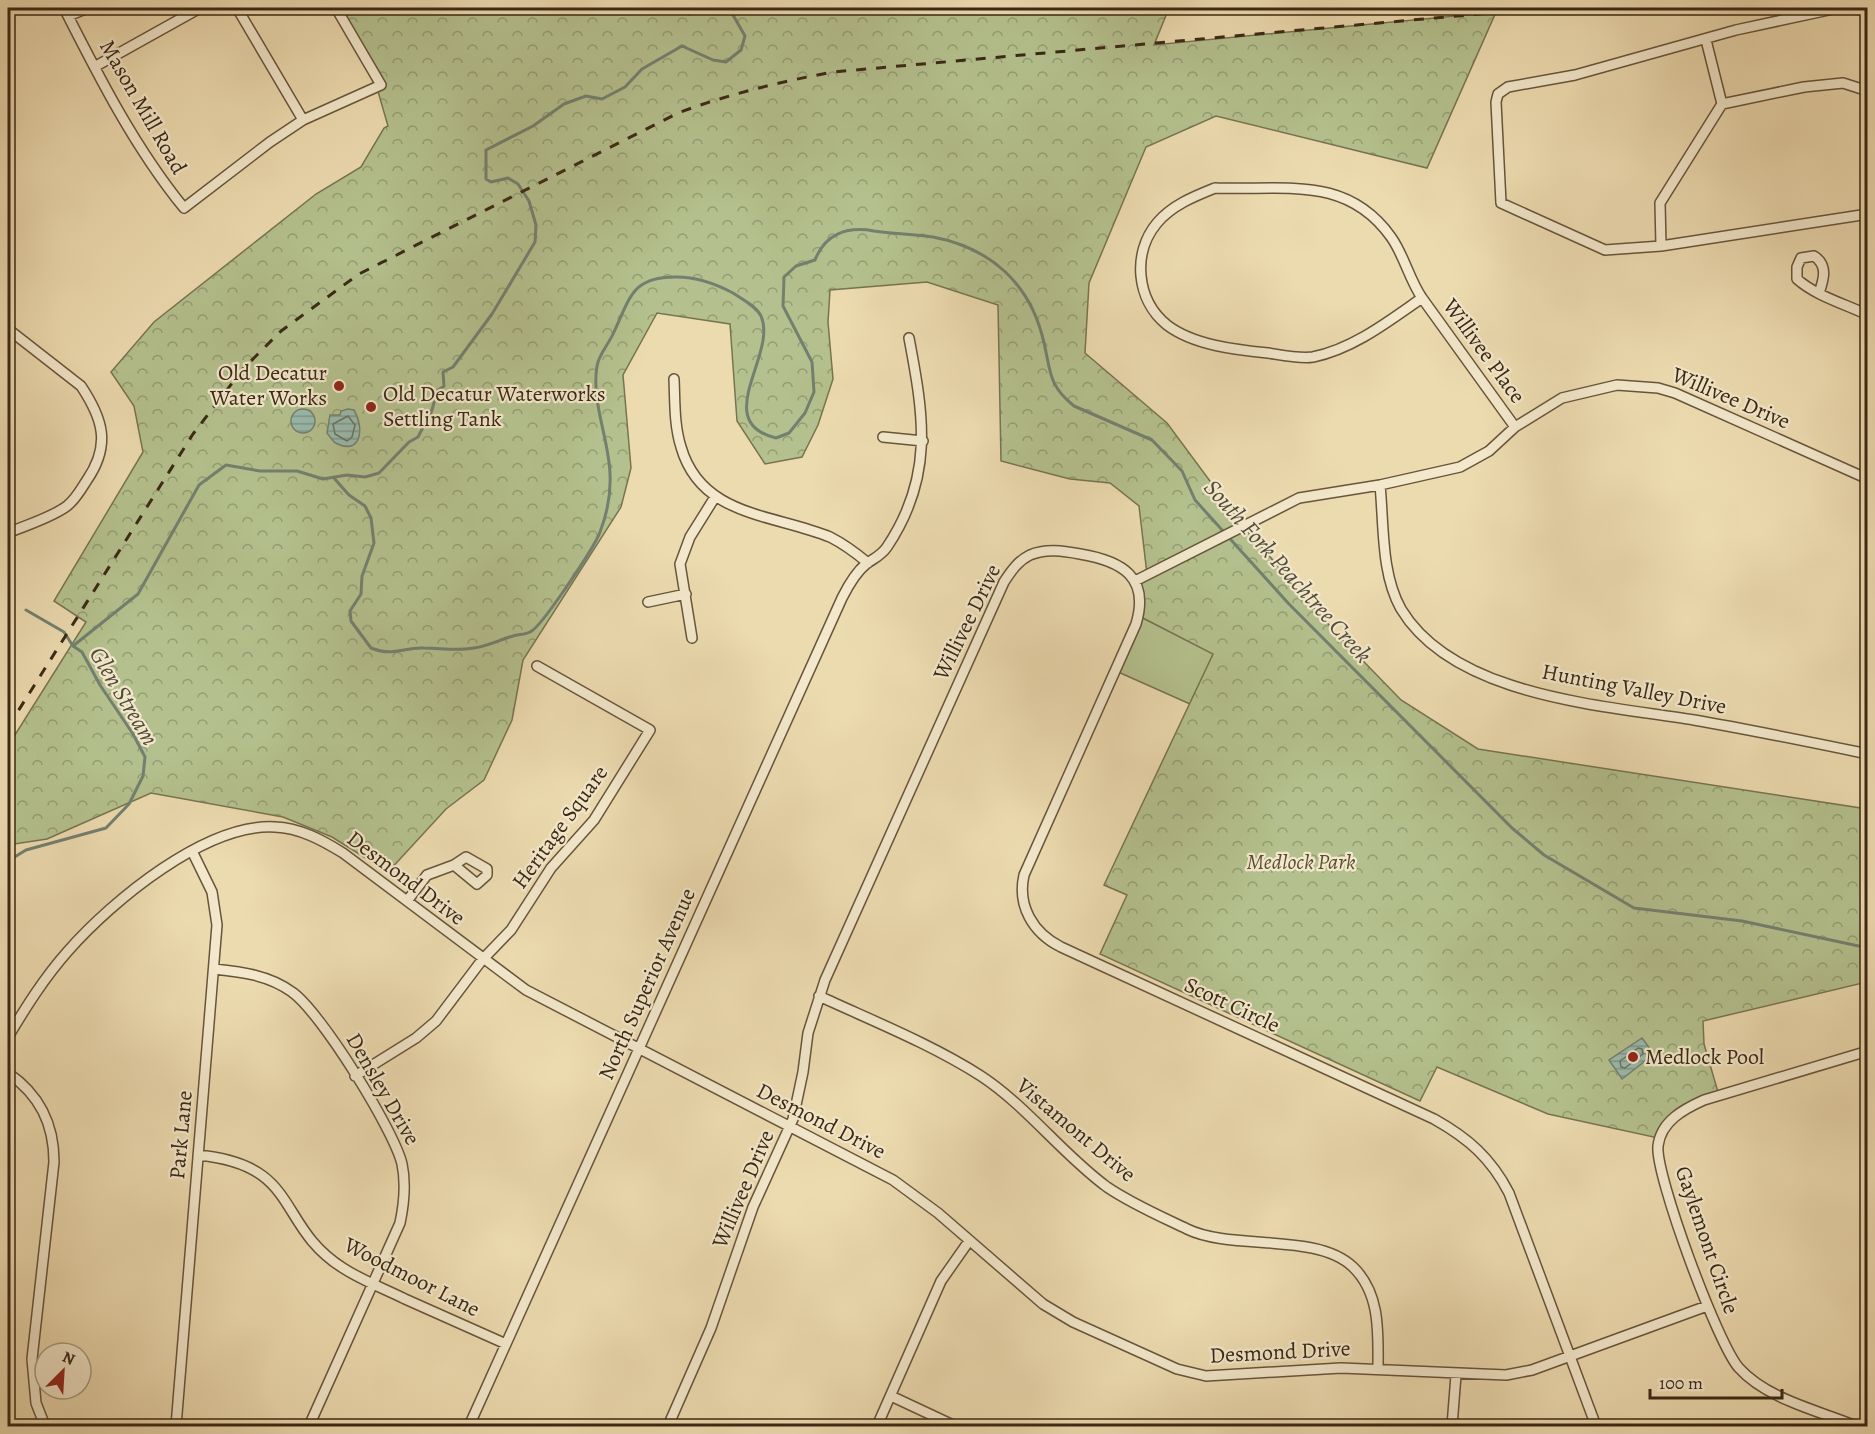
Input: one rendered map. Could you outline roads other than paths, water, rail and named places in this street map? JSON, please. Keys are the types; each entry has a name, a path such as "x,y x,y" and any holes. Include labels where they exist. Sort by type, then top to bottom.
{"street":[{"path":"66,12 88,8"},
{"path":"96,66 200,8"},
{"path":"237,8 303,120"},
{"name":"Mason Mill Road","path":"66,12 147,159 184,208 270,142 303,120 381,85 336,8"},
{"path":"1868,10 1838,8 1736,30 1575,75 1508,87 1498,94 1496,102 1501,203 1605,250 1661,246 1868,214"},
{"path":"1661,246 1660,203 1722,104 1706,40"},
{"path":"1722,104 1804,87 1843,83 1868,92"},
{"name":"Willivee Place","path":"1422,298 1370,333 1346,345 1312,357 1237,351 1194,338 1168,325 1152,308 1142,286 1140,263 1146,240 1158,222 1185,200 1215,188 1313,189 1343,196 1369,213 1392,238 1409,279 1515,427"},
{"path":"1819,293 1868,315"},
{"path":"8,329 81,386 87,395 103,443 101,456 95,469 66,507 8,533"},
{"name":"North Superior Avenue","path":"469,1426 842,598 854,578 868,563 885,551 908,510 919,477 922,441 921,399 909,338"},
{"path":"674,379 676,428 681,448 695,477 715,497 747,513 827,536 846,546 868,563"},
{"name":"Willivee Drive","path":"669,1426 711,1328 753,1207 797,1106 808,1034 819,996 1004,582 1014,567 1030,555 1065,551 1114,562 1128,571 1135,581 1299,498 1380,485 1460,467 1489,451 1515,427 1544,407 1583,392 1617,385 1658,388 1696,401 1868,479"},
{"path":"883,437 922,441"},
{"name":"Hunting Valley Drive","path":"1380,485 1389,583 1402,610 1422,634 1451,658 1488,678 1576,703 1694,720 1868,754"},
{"path":"692,638 686,594 680,571 682,556 694,528 715,497"},
{"name":"Scott Circle","path":"1135,581 1140,597 1136,624 1024,875 1023,899 1030,920 1045,938 1061,947 1434,1119 1473,1143 1492,1164 1509,1193 1596,1426"},
{"path":"648,602 686,594"},
{"name":"Heritage Square","path":"482,960 516,923 551,868 594,820 650,730 537,666"},
{"name":"Desmond Drive","path":"8,1037 37,990 87,931 138,887 192,851 236,831 263,826 291,829 337,849 525,990 893,1180 921,1200 1054,1312 1177,1370 1220,1376 1341,1368 1456,1375 1519,1374 1707,1306"},
{"name":"Park Lane","path":"176,1426 217,925 214,900 192,851"},
{"path":"407,901 427,875 454,865"},
{"path":"355,1076 426,1030 482,960"},
{"name":"Densley Drive","path":"214,969 261,976 298,996 319,1019 393,1139 404,1176 400,1223 309,1426"},
{"name":"Vistamont Drive","path":"819,996 933,1050 982,1077 1107,1187 1143,1208 1193,1232 1228,1239 1305,1246 1341,1258 1353,1266 1367,1284 1378,1319 1378,1369"},
{"name":"Gaylemont Circle","path":"1856,1426 1774,1393 1753,1381 1733,1360 1707,1306 1665,1186 1658,1147 1663,1130 1680,1110 1704,1100 1868,1051"},
{"path":"8,1072 38,1101 50,1126 53,1143 54,1162 32,1359 36,1403 45,1426"},
{"name":"Woodmoor Lane","path":"198,1155 232,1159 265,1176 276,1186 323,1252 344,1269 506,1344"},
{"path":"877,1426 941,1281 969,1241"},
{"path":"1452,1426 1456,1375"},
{"path":"891,1396 955,1426"},
{"path":"1826,1426 1831,1416"}],"water":[{"path":"303,409 308,410 314,416 314,426 308,432 303,433 298,432 292,426 291,421 292,416 298,410"},
{"path":"354,410 360,432 355,444 343,446 334,442 327,433 330,415 340,415 341,411"},
{"name":"Medlock Pool","path":"1642,1038 1654,1054 1622,1079 1609,1060"}],"waterway":[{"path":"73,646 138,594 199,485 226,465 260,471 297,471 323,479 347,475 365,477 379,473 409,442 418,437 432,410 437,391 444,386 443,372 453,367 492,314 535,242 536,225 529,201 518,184 508,178 491,182 486,179 486,150 533,126 564,104 586,96 602,99 625,87 642,69 682,46 713,60 726,62 741,50 745,36 729,8"},
{"name":"South Fork Peachtree Creek","path":"333,477 349,495 365,506 371,518 374,543 362,576 361,594 350,611 351,621 371,648 386,652 417,648 467,649 528,633 545,617 579,569 596,540 607,511 610,474 596,393 597,366 629,300 641,285 662,278 684,277 699,280 733,293 756,309 761,316 764,331 750,385 747,402 748,418 757,430 776,438 789,433 805,413 814,392 812,362 783,306 784,277 796,266 815,260 819,251 831,238 846,231 864,230 918,235 954,242 990,260 1018,286 1038,322 1052,378 1059,391 1074,406 1152,440 1182,471 1195,500 1288,603 1512,828 1544,855 1634,908 1742,921 1868,948"},
{"name":"South Fork Peachtree Creek","path":"26,610 64,632 73,646"},
{"name":"Glen Stream","path":"8,861 26,850 106,828 129,804 143,776 145,757 133,734 100,685 82,652 73,646"}],"railway":[{"path":"8,727 193,434 243,369 281,331 359,274 678,113 754,89 833,72 1546,8"}],"place":[{"name":"Old Decatur Water Works","path":"339,386"},
{"name":"Old Decatur Waterworks Settling Tank","path":"371,407"},
{"name":"Medlock Pool","path":"1633,1057"}],"park label":[{"name":"Medlock Park","path":"1301,862"}]}
